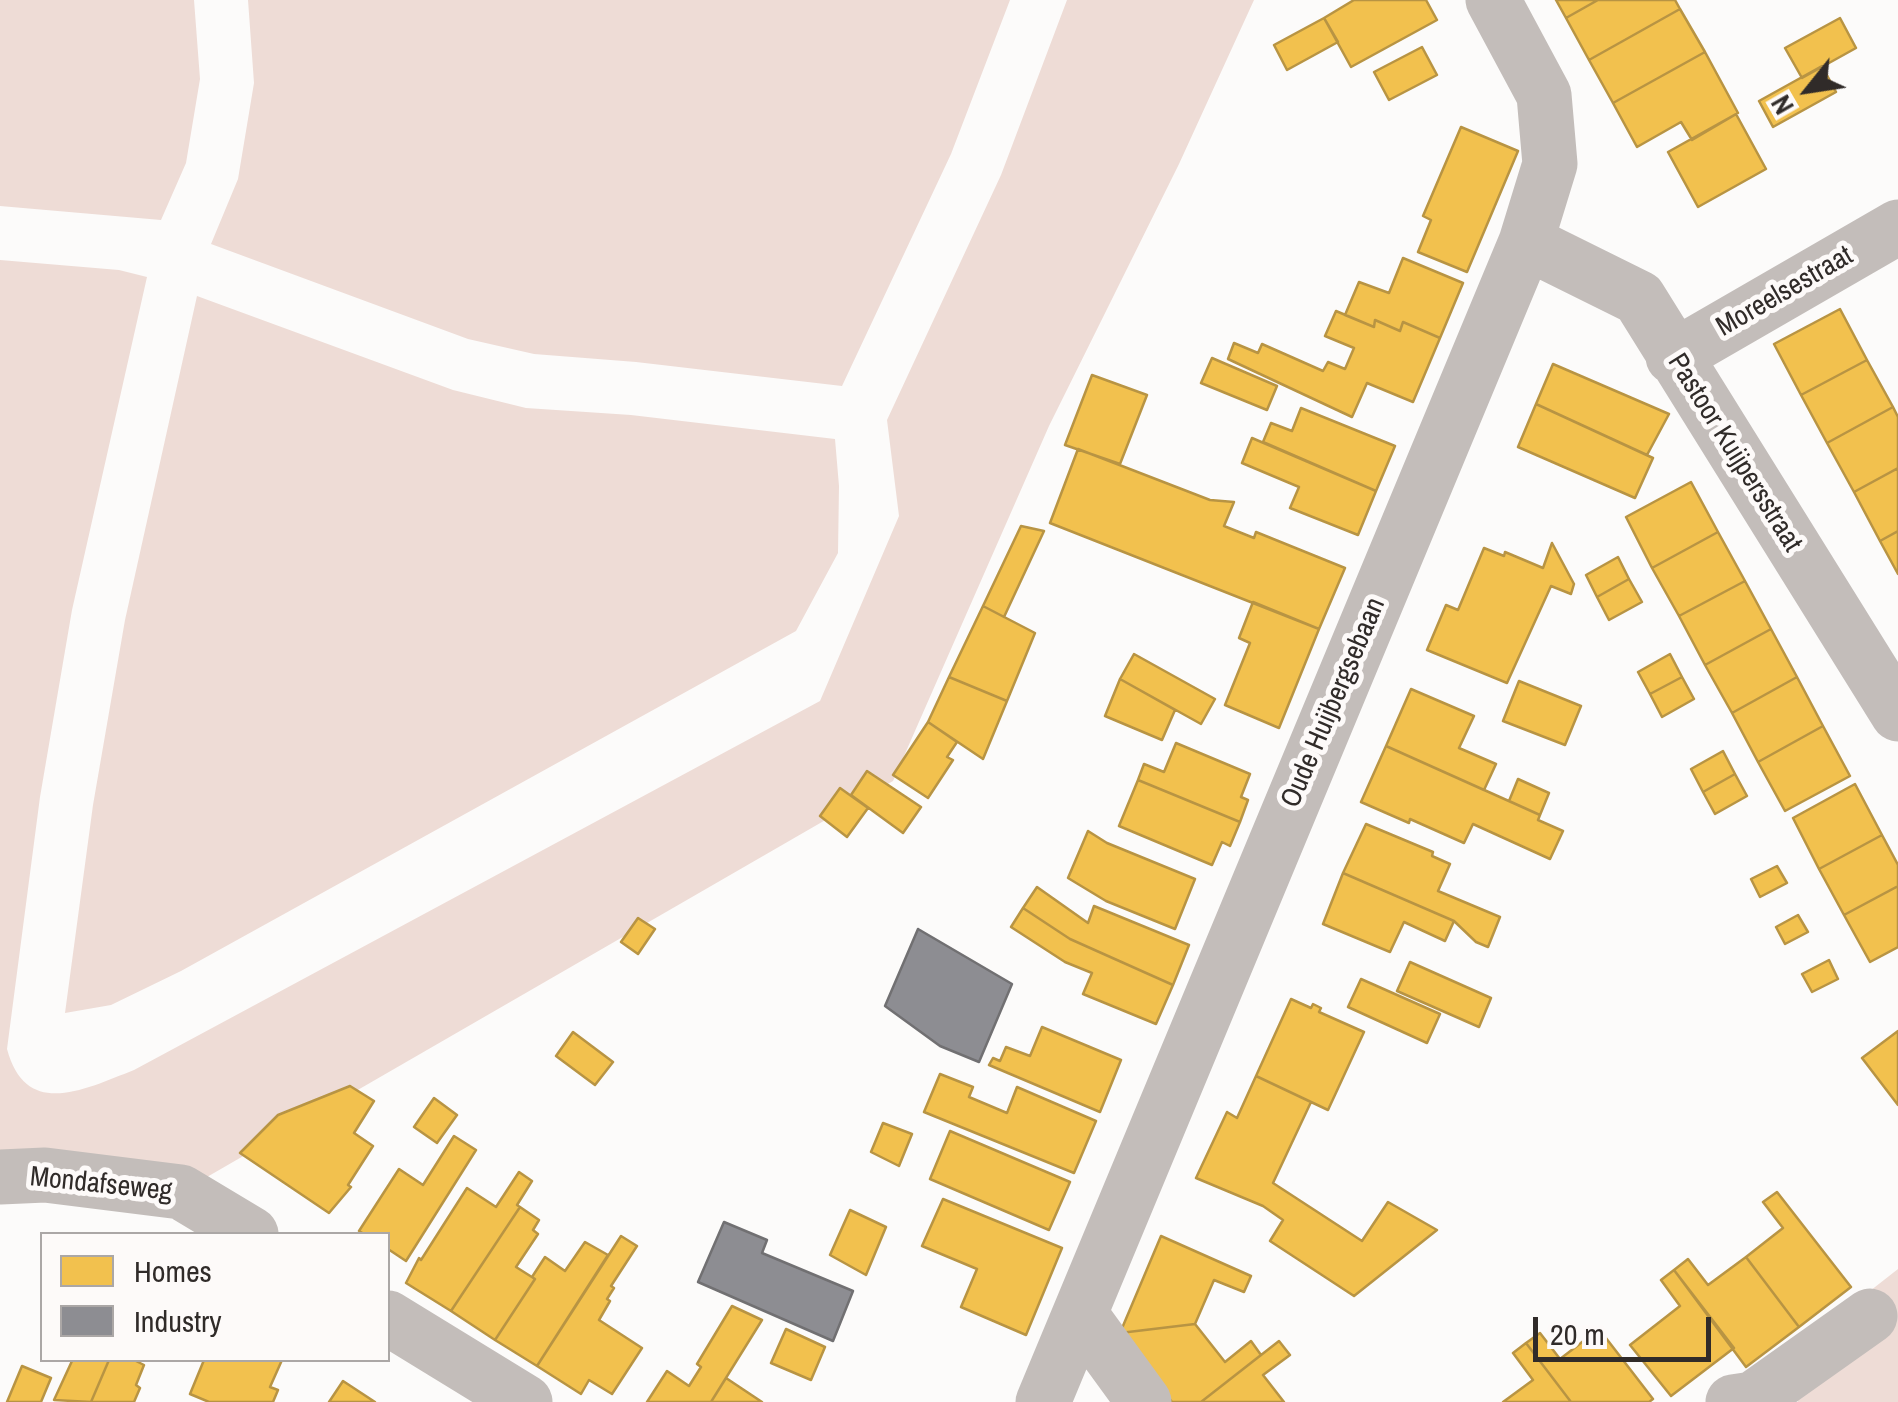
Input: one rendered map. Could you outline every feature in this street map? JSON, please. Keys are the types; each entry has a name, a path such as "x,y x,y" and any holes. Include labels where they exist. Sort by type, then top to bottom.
{"street":[{"name":"Oude Huijbergsebaan","path":"1043,1402 1526,242 1550,164 1544,95 1493,0"},
{"name":"Moreelsestraat","path":"1673,357 1898,226"},
{"name":"Pastoor Kuijpersstraat","path":"1526,242 1639,298 1898,714"},
{"name":"Mondafseweg","path":"0,1176 45,1175 181,1192 248,1232"},
{"path":"1080,1314 1144,1402"},
{"path":"1732,1402 1753,1399 1870,1316"},
{"path":"390,1319 525,1402"}],"shaded area":[{"path":"0,0 194,0 200,79 186,163 161,220 0,206"},
{"path":"248,0 1010,0 951,154 842,386 534,354 468,339 211,244 238,179 254,83"},
{"path":"1067,0 1254,0 1179,164 1049,426 893,781 181,1192 0,1171 0,260 119,270 147,277 72,610 40,797 7,1049 16,1071 28,1085 43,1092 59,1093 96,1085 134,1070 820,701 899,516 887,420 1001,175"},
{"path":"197,296 453,390 526,408 631,415 835,439 838,553 796,631 181,971 111,1005 65,1013 93,805 125,620"},
{"path":"1898,1269 1898,1402 1798,1402 1773,1367"}],"building: Homes":[{"path":"1354,0 1426,0 1437,20 1351,67 1324,18"},
{"path":"1556,0 1598,0 1566,18"},
{"path":"1598,0 1675,0 1680,9 1589,60 1566,18"},
{"path":"1680,9 1705,52 1613,103 1589,60"},
{"path":"1324,18 1338,42 1287,70 1274,45"},
{"path":"1840,18 1856,48 1802,78 1785,48"},
{"path":"1422,47 1437,75 1389,100 1374,72"},
{"path":"1705,52 1738,113 1692,140 1681,122 1637,147 1613,103"},
{"path":"1822,66 1836,92 1773,127 1759,101"},
{"path":"1736,114 1766,169 1698,207 1668,152"},
{"path":"1461,127 1518,151 1467,272 1418,252 1431,220 1423,216"},
{"path":"1403,258 1463,283 1440,338 1403,322 1400,331 1375,320 1374,327 1345,315 1359,282 1389,293"},
{"path":"1840,309 1867,360 1801,395 1774,344"},
{"path":"1336,311 1374,327 1375,320 1400,331 1403,322 1440,338 1413,402 1367,383 1352,417 1228,359 1234,343 1258,353 1262,344 1323,371 1328,362 1345,369 1354,348 1325,336"},
{"path":"1212,358 1277,386 1267,410 1201,383"},
{"path":"1867,360 1893,407 1827,443 1801,395"},
{"path":"1553,364 1669,414 1647,455 1536,404"},
{"path":"1092,375 1147,395 1120,464 1065,445"},
{"path":"1536,404 1653,458 1635,498 1518,447"},
{"path":"1893,407 1898,417 1898,468 1854,492 1827,443"},
{"path":"1301,408 1395,446 1376,491 1263,442 1271,423 1292,431"},
{"path":"1252,438 1376,491 1358,535 1290,508 1299,487 1242,463"},
{"path":"1078,449 1210,500 1234,502 1224,526 1254,538 1256,532 1345,568 1319,629 1050,523"},
{"path":"1898,468 1898,531 1880,541 1854,492"},
{"path":"1691,482 1718,532 1652,568 1626,517"},
{"path":"1021,526 1044,531 1004,617 983,606"},
{"path":"1898,531 1898,574 1880,541"},
{"path":"1718,532 1745,581 1679,616 1652,568"},
{"path":"1552,543 1574,584 1571,594 1551,586 1507,683 1427,650 1446,605 1458,610 1484,548 1543,568"},
{"path":"1618,557 1629,579 1597,597 1586,575"},
{"path":"1629,579 1642,602 1609,620 1597,597"},
{"path":"1745,581 1771,629 1705,665 1679,616"},
{"path":"1253,602 1319,629 1279,728 1225,705 1250,643 1239,638"},
{"path":"983,606 1035,633 1007,701 949,677"},
{"path":"1771,629 1797,677 1732,713 1705,665"},
{"path":"1134,654 1215,699 1201,724 1120,679"},
{"path":"1670,654 1682,677 1650,694 1638,672"},
{"path":"949,677 1007,701 983,759 928,722"},
{"path":"1682,677 1694,699 1662,717 1650,694"},
{"path":"1797,677 1823,726 1758,762 1732,713"},
{"path":"1120,679 1175,710 1162,740 1105,716"},
{"path":"1519,681 1581,706 1565,745 1503,721"},
{"path":"1411,689 1474,716 1459,748 1496,764 1484,790 1386,746"},
{"path":"928,722 957,742 947,757 953,760 928,798 893,775"},
{"path":"1823,726 1850,776 1785,811 1758,762"},
{"path":"1176,743 1250,774 1241,797 1248,800 1240,822 1138,780 1144,764 1164,772"},
{"path":"1386,746 1540,815 1538,820 1563,831 1550,859 1473,824 1464,843 1361,802"},
{"path":"1723,751 1735,774 1703,792 1691,769"},
{"path":"867,771 921,807 903,833 851,795"},
{"path":"1735,774 1747,796 1715,814 1703,792"},
{"path":"1518,779 1549,793 1540,815 1509,801"},
{"path":"1138,780 1240,822 1230,846 1222,842 1212,865 1119,826"},
{"path":"1855,784 1882,835 1819,869 1793,818"},
{"path":"840,788 868,808 847,837 820,816"},
{"path":"1366,824 1433,852 1432,856 1450,864 1438,891 1500,917 1488,947 1476,942 1454,921 1343,873"},
{"path":"1088,831 1107,843 1195,879 1175,929 1106,901 1068,878"},
{"path":"1882,835 1898,865 1898,886 1844,915 1819,869"},
{"path":"1777,866 1787,883 1760,897 1751,879"},
{"path":"1343,873 1454,921 1445,941 1404,922 1390,952 1323,924"},
{"path":"1898,886 1898,947 1870,962 1844,915"},
{"path":"1037,887 1088,923 1094,906 1189,945 1173,985 1070,939 1023,908"},
{"path":"1023,908 1070,939 1173,985 1156,1024 1083,994 1092,973 1065,962 1011,927"},
{"path":"1798,915 1808,932 1785,944 1776,927"},
{"path":"638,918 655,929 638,954 621,942"},
{"path":"1829,960 1838,979 1812,992 1802,974"},
{"path":"1410,962 1491,998 1479,1027 1397,991"},
{"path":"1361,979 1440,1014 1427,1043 1348,1007"},
{"path":"1291,999 1311,1008 1313,1004 1321,1008 1319,1012 1364,1032 1328,1110 1256,1076"},
{"path":"1042,1027 1121,1060 1100,1112 989,1065 993,1058 1000,1061 1006,1047 1030,1056"},
{"path":"1898,1031 1898,1105 1862,1058"},
{"path":"573,1032 613,1062 595,1085 556,1056"},
{"path":"940,1074 973,1087 969,1097 1007,1113 1017,1087 1096,1121 1074,1173 924,1112"},
{"path":"1256,1076 1311,1102 1273,1183 1362,1241 1388,1202 1437,1230 1354,1296 1270,1241 1283,1220 1263,1206 1196,1178 1227,1112 1237,1118"},
{"path":"350,1086 374,1101 354,1133 373,1146 348,1185 351,1187 329,1213 240,1153 278,1115"},
{"path":"434,1098 457,1115 437,1143 414,1127"},
{"path":"883,1123 912,1134 899,1166 871,1152"},
{"path":"950,1131 1070,1182 1049,1230 930,1179"},
{"path":"454,1136 476,1150 406,1261 390,1250 390,1232 359,1231 399,1169 423,1185"},
{"path":"519,1172 532,1181 517,1205 520,1207 451,1311 406,1283 467,1188 496,1207"},
{"path":"1777,1192 1851,1287 1799,1327 1746,1257 1783,1228 1763,1202"},
{"path":"943,1199 1062,1248 1026,1335 961,1307 977,1269 922,1246"},
{"path":"520,1207 539,1220 533,1230 538,1234 516,1267 535,1279 495,1340 451,1311"},
{"path":"850,1210 886,1227 866,1275 830,1255"},
{"path":"621,1236 637,1246 611,1286 614,1288 607,1299 610,1301 599,1320 642,1348 612,1394 589,1380 581,1394 537,1366"},
{"path":"1161,1236 1251,1276 1244,1292 1214,1280 1195,1324 1120,1333"},
{"path":"585,1242 608,1255 537,1366 495,1340 545,1257 565,1271"},
{"path":"1746,1257 1799,1327 1746,1367 1674,1270 1688,1259 1708,1285"},
{"path":"1674,1270 1734,1348 1671,1396 1630,1345 1680,1306 1661,1280"},
{"path":"732,1306 762,1320 711,1402 647,1402 667,1371 689,1386 701,1367 697,1364"},
{"path":"1195,1324 1225,1362 1251,1341 1261,1355 1201,1402 1172,1402 1120,1333"},
{"path":"786,1329 825,1347 811,1380 771,1363"},
{"path":"1599,1329 1653,1399 1649,1402 1571,1402 1526,1343 1540,1333 1560,1359"},
{"path":"1279,1341 1290,1355 1263,1375 1284,1402 1201,1402"},
{"path":"1526,1343 1571,1402 1503,1402 1533,1380 1513,1353"},
{"path":"72,1362 108,1362 91,1402 54,1400"},
{"path":"108,1362 144,1365 134,1402 91,1402"},
{"path":"203,1362 281,1362 270,1387 278,1390 273,1402 209,1402 190,1394"},
{"path":"22,1366 51,1378 41,1402 7,1402"},
{"path":"726,1378 762,1402 711,1402"},
{"path":"343,1381 375,1402 329,1402"}],"building: Industry":[{"path":"918,929 1012,984 979,1062 940,1046 885,1006"},
{"path":"724,1222 767,1240 762,1253 853,1291 833,1341 698,1282"}]}
